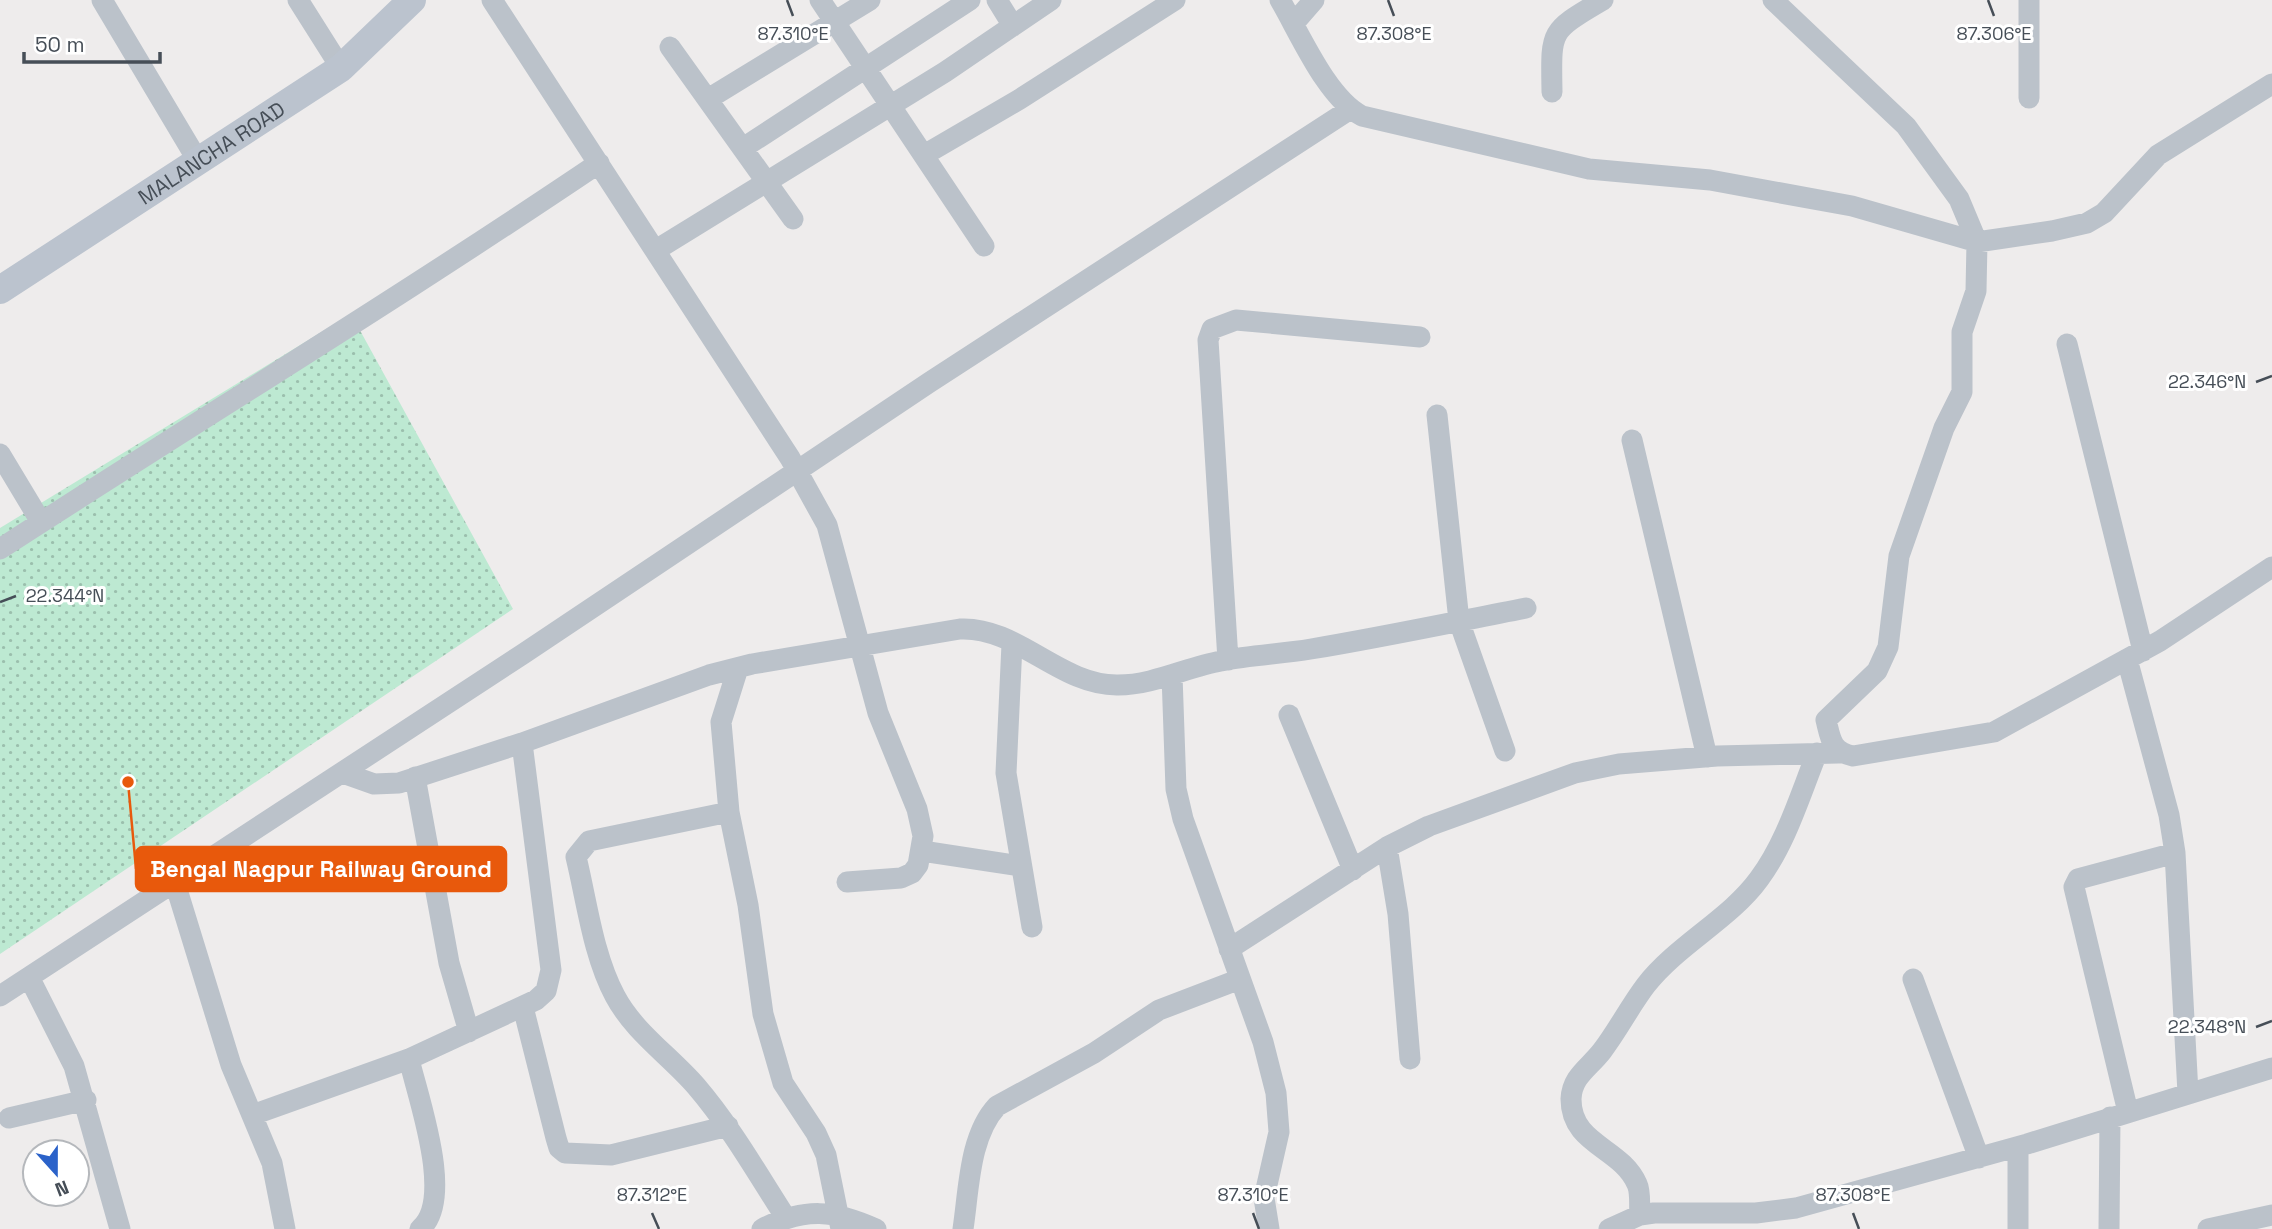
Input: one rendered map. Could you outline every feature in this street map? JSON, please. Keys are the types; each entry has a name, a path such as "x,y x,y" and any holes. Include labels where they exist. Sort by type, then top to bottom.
{"main road":[{"name":"MALANCHA ROAD","path":"0,290 341,68 412,0"}],"street":[{"path":"102,0 198,161"},
{"path":"298,0 341,68"},
{"path":"492,0 656,250 796,470 827,524 878,713 917,809 923,836 918,865 901,878 847,882"},
{"path":"820,0 984,246"},
{"path":"708,99 870,0"},
{"path":"743,148 970,0"},
{"path":"997,0 1013,26"},
{"path":"656,250 891,106 1051,0"},
{"path":"924,155 1020,99 1174,0"},
{"path":"1280,0 1329,83 1349,110 1404,127 1589,169 1710,180 1853,206 1977,242 2087,223 2104,213 2158,155 2272,84"},
{"path":"1294,23 1314,0"},
{"path":"1552,92 1552,43 1556,32 1566,22 1603,0"},
{"path":"1640,1215 1638,1186 1632,1174 1584,1136 1574,1122 1572,1087 1580,1073 1597,1057 1622,1025 1647,984 1761,877 1832,746 1826,720 1877,671 1888,647 1899,556 1944,428 1962,392 1962,332 1976,291 1977,242 1959,199 1906,126 1773,0"},
{"path":"2029,0 2029,98"},
{"path":"670,47 793,219"},
{"path":"0,996 343,773 796,470 1349,110"},
{"path":"0,549 205,416 416,286 599,163"},
{"path":"1228,660 1208,340 1212,329 1236,320 1420,337"},
{"path":"2067,344 2169,815 2175,853 2188,1093"},
{"path":"1437,415 1464,642 1505,751"},
{"path":"1632,440 1707,757"},
{"path":"0,454 41,522"},
{"path":"1229,949 1387,847 1429,826 1575,773 1619,764 1707,757 1828,753 1853,756 1994,732 2135,655 2272,567"},
{"path":"343,773 385,785 522,743 650,694 738,668 860,644 976,628 1095,682 1117,685 1172,675 1228,660 1309,649 1526,608"},
{"path":"1012,644 1006,773 1032,927"},
{"path":"738,668 721,722 729,812 748,905 763,1014 783,1083 816,1133 826,1155 840,1222"},
{"path":"1172,675 1176,789 1263,1042 1279,1108 1279,1132 1265,1187 1269,1229"},
{"path":"1289,715 1353,870"},
{"path":"252,1115 409,1059 523,1007 546,991 551,970 522,743"},
{"path":"415,777 449,964 469,1032"},
{"path":"729,812 589,841 576,858 604,971 615,996 631,1019 695,1085 728,1126 786,1219"},
{"path":"1387,847 1398,914 1410,1059"},
{"path":"922,851 1021,866"},
{"path":"2109,1229 2119,1115 2074,887 2078,879 2175,853"},
{"path":"174,883 231,1065 272,1164 285,1229"},
{"path":"29,977 74,1066 86,1100 120,1229"},
{"path":"963,1229 980,1133 988,1116 997,1106 1094,1053 1159,1010 1240,979"},
{"path":"1913,979 1979,1158"},
{"path":"523,1007 559,1148 565,1153 611,1155 728,1126"},
{"path":"409,1059 437,1181 432,1211 420,1229"},
{"path":"1609,1229 1640,1215 1778,1211 2018,1147 2272,1068"},
{"path":"9,1118 86,1100"},
{"path":"2018,1147 2018,1229"},
{"path":"762,1229 786,1219 817,1213 840,1222 876,1229"},
{"path":"2208,1229 2272,1215"}],"green space":[{"path":"351,314 513,609 0,954 0,528"}],"place":[{"name":"Bengal Nagpur Railway Ground","path":"128,782"}]}
